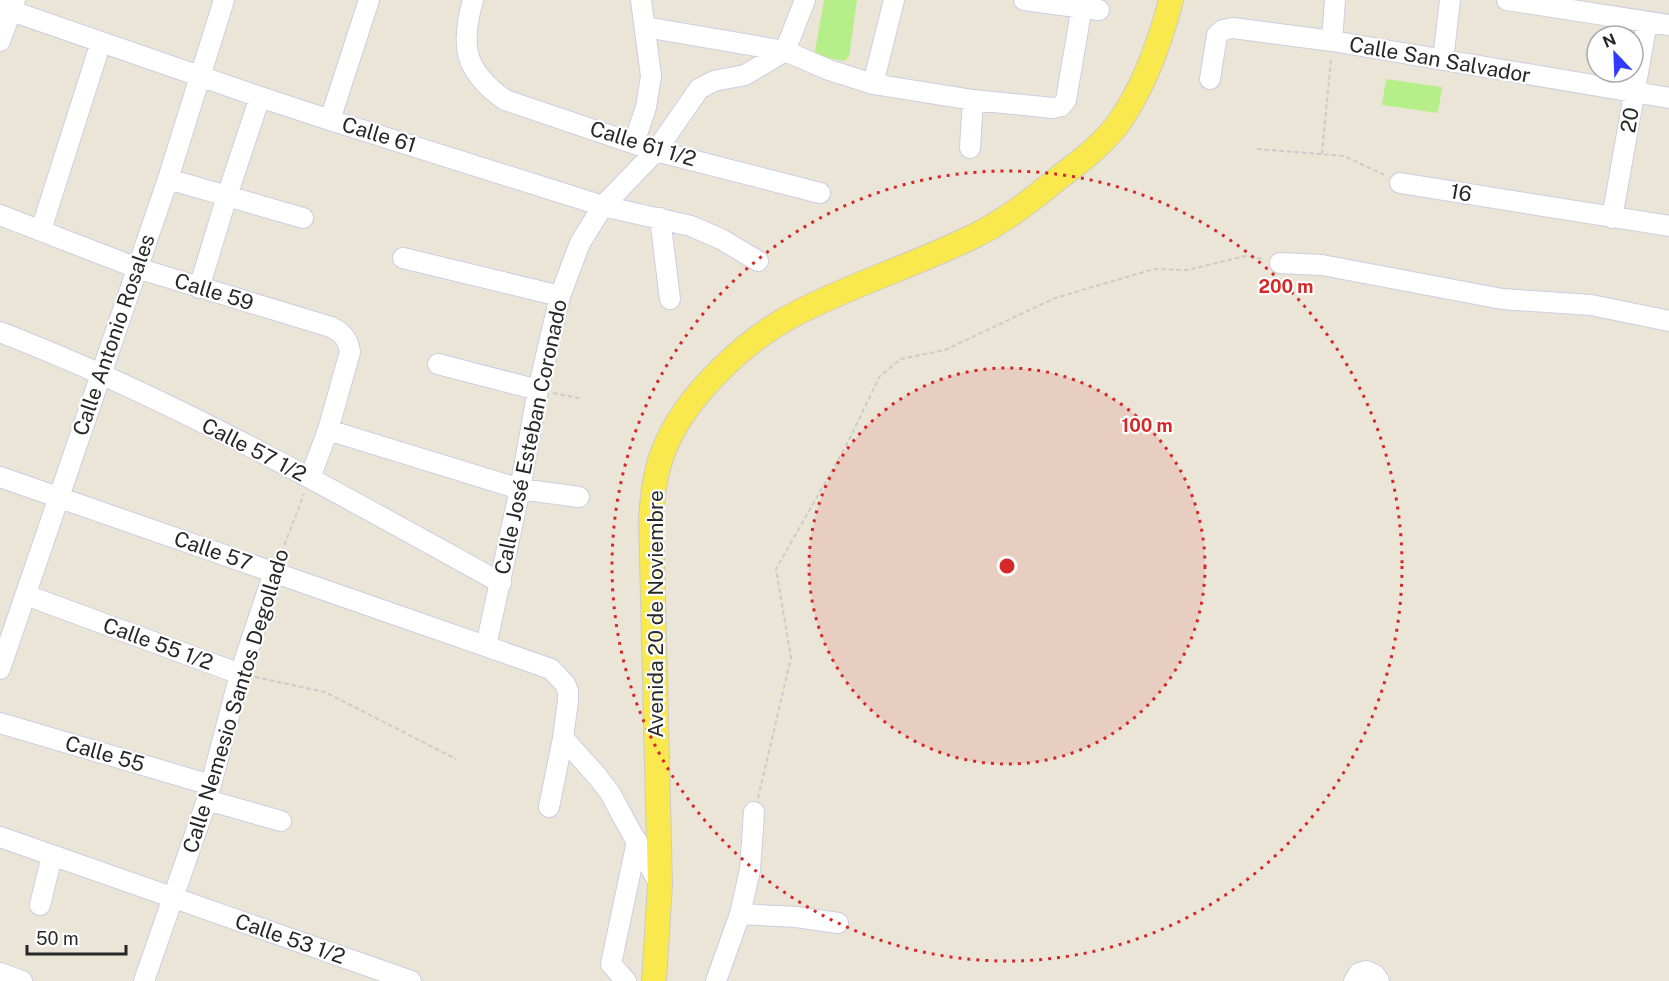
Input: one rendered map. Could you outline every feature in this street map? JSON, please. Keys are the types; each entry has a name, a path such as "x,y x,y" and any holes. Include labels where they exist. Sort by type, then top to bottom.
{"main road":[{"name":"Avenida 20 de Noviembre","path":"654,981 660,885 651,516 654,484 664,449 681,418 713,377 747,345 796,313 973,237 1022,208 1084,159 1117,125 1144,80 1164,30 1172,0"}],"street":[{"name":"Calle Antonio Rosales","path":"0,669 57,497 168,179 224,0"},
{"path":"330,120 369,0"},
{"name":"Calle 61 1/2","path":"472,0 465,32 465,45 478,73 488,87 505,100 656,151 820,193"},
{"path":"633,143 646,107 651,75 641,0"},
{"path":"785,51 805,0"},
{"path":"873,84 894,0"},
{"path":"645,27 785,51 829,70 873,84 973,100 1053,108 1061,106 1066,100 1088,6 1023,0"},
{"path":"1332,41 1335,0"},
{"path":"1443,60 1450,0"},
{"path":"1507,0 1669,25"},
{"name":"Calle 61","path":"9,6 100,42 330,120 603,206 692,226 758,261"},
{"path":"0,41 9,6"},
{"name":"20","path":"1612,218 1647,22"},
{"name":"Calle San Salvador","path":"1210,79 1215,39 1219,32 1233,28 1332,41 1669,98"},
{"path":"41,230 100,42"},
{"name":"Calle José Esteban Coronado","path":"486,646 501,583 538,390 560,296 580,243 603,206 656,151 699,89 714,81 745,75 785,51"},
{"path":"199,288 226,196 260,97"},
{"path":"970,148 973,100"},
{"path":"168,179 303,218"},
{"name":"16","path":"1400,183 1669,226"},
{"name":"Calle 59","path":"0,215 138,268 331,327 343,334 350,352 327,430"},
{"path":"660,218 670,299"},
{"path":"403,258 560,296"},
{"path":"1280,263 1322,265 1502,299 1590,305 1669,321"},
{"name":"Calle 57 1/2","path":"0,332 101,372 310,478 501,583"},
{"path":"438,364 538,390"},
{"path":"310,478 327,430 520,489 579,497"},
{"name":"Calle 57","path":"0,477 545,666 559,676 568,691 563,738"},
{"name":"Calle Nemesio Santos Degollado","path":"144,981 209,792 240,674 274,572"},
{"name":"Calle 55 1/2","path":"26,595 240,674"},
{"name":"Calle 55","path":"0,723 209,792 281,821"},
{"path":"563,738 610,793 660,885"},
{"path":"549,807 563,738"},
{"path":"716,981 740,914 750,870 754,812"},
{"name":"Calle 53 1/2","path":"0,837 401,979"},
{"path":"626,981 611,964 637,841"},
{"path":"40,905 52,856"},
{"path":"740,914 796,917 838,923"},
{"path":"1354,981 1359,973 1366,971 1375,975 1379,981"},
{"path":"0,973 22,981"}],"path":[{"path":"1323,154 1332,41"},
{"path":"1257,149 1344,156 1400,183"},
{"path":"754,812 791,658 776,569 846,446 880,376 901,359 945,350 1055,298 1154,268 1188,270 1245,256 1280,263"},
{"path":"538,390 579,398"},
{"name":"Calle Nemesio Santos Degollado","path":"274,572 310,478"},
{"name":"Calle 55 1/2","path":"240,674 325,692 456,759"}],"green space":[{"path":"824,0 857,0 849,57 844,61 819,56 815,51"},
{"path":"1386,79 1442,87 1438,113 1382,105"}]}
